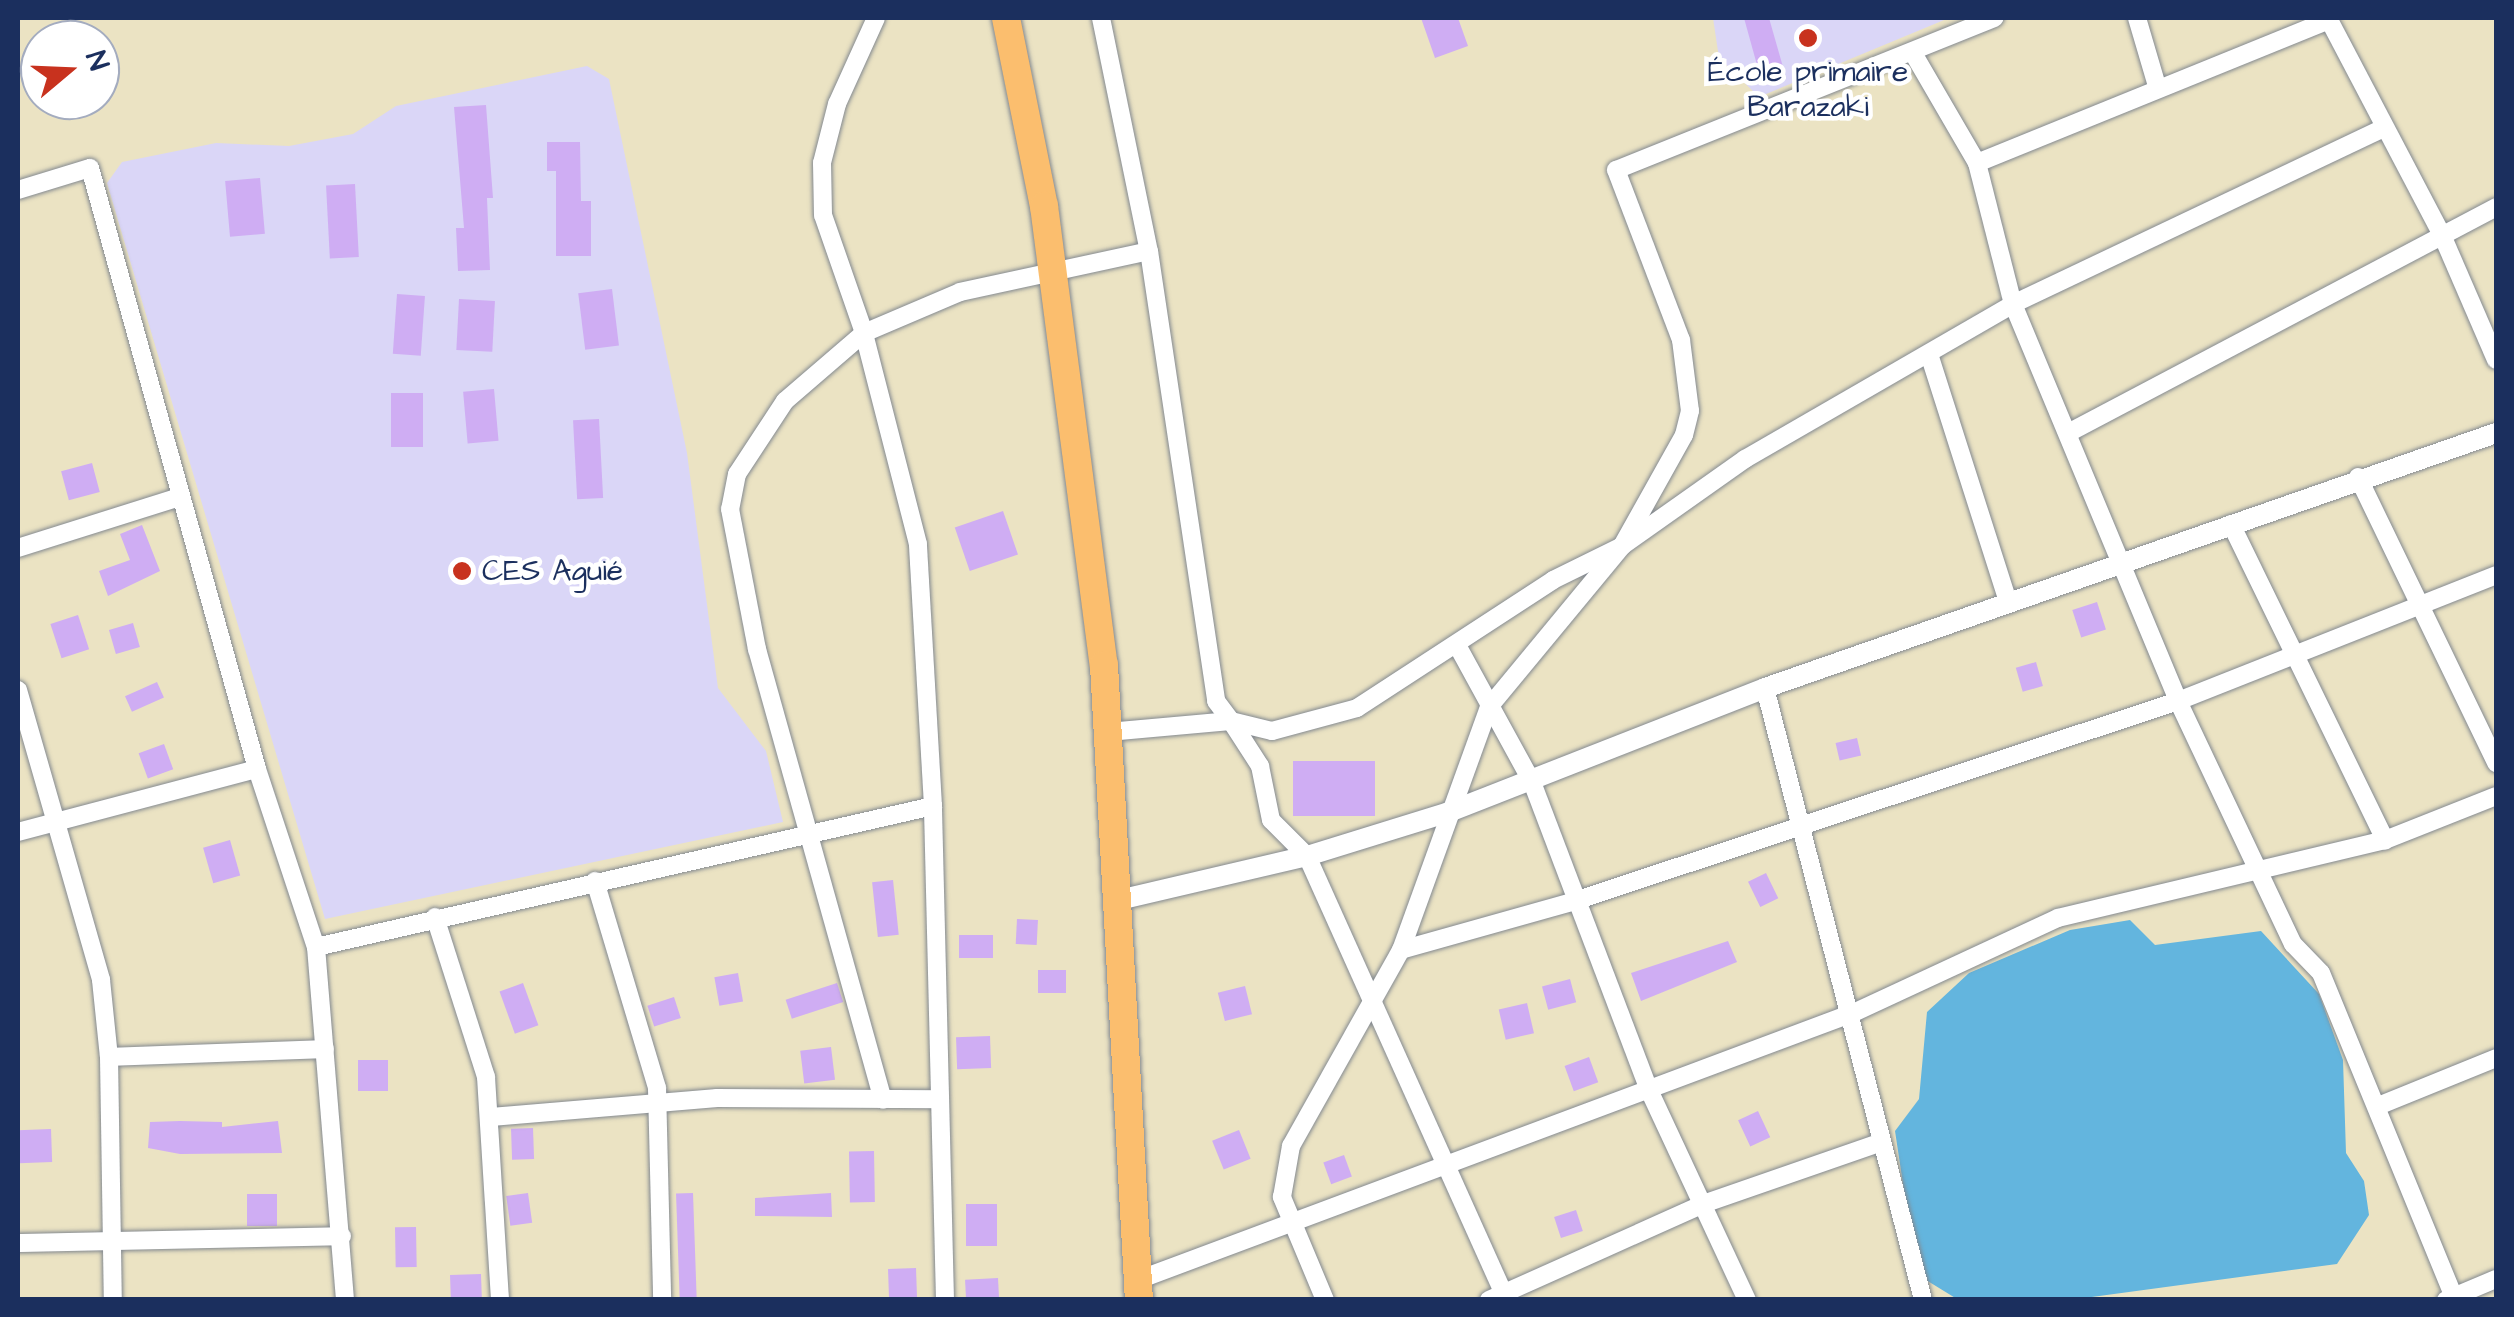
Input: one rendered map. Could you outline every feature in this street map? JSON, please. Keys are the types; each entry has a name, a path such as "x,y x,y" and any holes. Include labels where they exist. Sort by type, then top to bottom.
{"highway":[{"path":"1006,18 1053,272 1108,732 1138,1290"}],"street":[{"path":"876,18 837,104 822,163 823,215 864,334 918,544 933,806 945,1300"},
{"path":"1101,18 1149,251 1216,701 1260,766 1271,820 1307,856 1445,1160 1500,1297 1706,1204 1880,1143"},
{"path":"1325,1300 1282,1197 1290,1146 1401,950 1490,707 1622,546 1684,435 1690,411 1681,340 1616,170 1995,18"},
{"path":"2137,18 2157,86"},
{"path":"1977,163 2328,19 2442,236 2496,360"},
{"path":"1913,53 1977,163 2013,304 2178,702 2293,944 2321,972 2452,1298 2496,1279"},
{"path":"1108,732 1231,722 1272,731 1319,723 1356,708 1553,580 1622,546 1745,459 2013,304 2384,128"},
{"path":"18,190 90,168 258,769 316,946 345,1300"},
{"path":"2068,433 2496,208"},
{"path":"883,1100 757,649 730,509 737,474 784,401 864,334 960,292 1149,251"},
{"path":"1929,354 2008,601"},
{"path":"1119,900 1307,856 1449,812 1765,688 2496,433"},
{"path":"2358,478 2496,762"},
{"path":"18,548 180,497"},
{"path":"2231,524 2292,658 2385,840"},
{"path":"1401,950 1575,901 2178,702 2496,575"},
{"path":"1457,645 1532,782 1649,1090 1706,1204 1747,1300"},
{"path":"1765,688 1853,1013 1880,1143 1923,1300"},
{"path":"18,690 100,980 109,1057 113,1300"},
{"path":"18,832 258,769"},
{"path":"1138,1290 1445,1160 1649,1090 1853,1013 2058,918 2385,840 2496,796"},
{"path":"316,946 933,806"},
{"path":"595,881 648,1044 658,1108 662,1300"},
{"path":"435,917 486,1077 500,1300"},
{"path":"109,1057 325,1049"},
{"path":"2378,1106 2496,1058"},
{"path":"491,1118 658,1108 718,1098 940,1099"},
{"path":"18,1243 342,1236"}],"shaded area":[{"name":"École primaire Barazaki","path":"1713,18 1949,18 1759,97 1719,58"},
{"name":"CES Aguié","path":"587,66 609,79 687,453 718,688 766,751 783,822 325,919 107,183 122,162 216,143 289,146 353,134 396,106"}],"water":[{"path":"2130,920 2155,945 2261,931 2319,994 2343,1060 2346,1153 2364,1181 2369,1215 2337,1264 2077,1299 1957,1299 1926,1280 1911,1237 1895,1131 1919,1099 1927,1012 1969,973 2070,930"}],"building":[{"path":"1421,18 1458,18 1468,46 1435,58"},
{"path":"1744,18 1769,18 1785,74 1762,83"},
{"path":"486,105 493,198 487,198 490,270 458,271 456,228 464,228 454,107"},
{"path":"547,142 580,142 581,201 591,201 591,256 556,256 556,171 547,171"},
{"path":"260,178 265,234 230,237 225,181"},
{"path":"355,184 359,257 330,258 326,186"},
{"path":"612,289 619,346 585,350 578,293"},
{"path":"397,294 425,296 421,356 393,354"},
{"path":"459,299 495,301 492,352 456,350"},
{"path":"494,389 499,441 468,444 463,392"},
{"path":"391,393 423,393 423,447 391,447"},
{"path":"599,419 603,498 577,499 573,420"},
{"path":"92,463 100,492 69,500 61,471"},
{"path":"1003,511 1018,554 970,571 955,528"},
{"path":"142,525 160,571 108,596 99,571 130,560 120,534"},
{"path":"2097,602 2106,630 2081,638 2072,610"},
{"path":"78,615 89,649 62,658 50,624"},
{"path":"133,623 140,647 116,654 109,630"},
{"path":"2036,662 2043,686 2023,692 2016,668"},
{"path":"157,682 164,698 132,712 125,696"},
{"path":"1857,738 1861,756 1840,760 1836,743"},
{"path":"164,744 173,769 148,779 139,753"},
{"path":"1293,761 1375,761 1375,816 1293,816"},
{"path":"230,840 240,876 213,883 203,848"},
{"path":"1766,873 1778,898 1760,907 1748,882"},
{"path":"893,880 899,935 878,937 872,882"},
{"path":"1017,919 1038,920 1037,945 1016,944"},
{"path":"959,935 993,935 993,958 959,958"},
{"path":"1728,941 1737,962 1641,1001 1631,973"},
{"path":"1038,970 1066,970 1066,993 1038,993"},
{"path":"738,973 743,1002 719,1006 714,977"},
{"path":"1570,979 1576,1002 1548,1010 1542,987"},
{"path":"523,983 538,1025 515,1034 500,992"},
{"path":"837,983 843,1002 792,1019 786,1000"},
{"path":"1245,986 1252,1014 1225,1021 1218,993"},
{"path":"674,997 681,1018 654,1027 647,1006"},
{"path":"1527,1003 1534,1033 1506,1040 1499,1010"},
{"path":"990,1036 991,1068 957,1069 956,1037"},
{"path":"831,1047 835,1080 804,1084 800,1051"},
{"path":"1589,1057 1598,1082 1574,1091 1565,1066"},
{"path":"358,1060 388,1060 388,1091 358,1091"},
{"path":"1758,1111 1770,1137 1750,1147 1738,1120"},
{"path":"278,1121 282,1153 180,1154 148,1148 150,1122 222,1122 222,1127"},
{"path":"533,1128 534,1159 512,1160 511,1129"},
{"path":"51,1129 52,1162 19,1163 18,1130"},
{"path":"1239,1130 1251,1159 1224,1170 1212,1141"},
{"path":"849,1151 874,1151 875,1202 850,1202"},
{"path":"1344,1155 1352,1177 1331,1184 1323,1163"},
{"path":"528,1193 532,1223 510,1226 506,1196"},
{"path":"693,1193 697,1300 680,1300 676,1194"},
{"path":"831,1193 832,1217 755,1216 755,1198"},
{"path":"247,1194 277,1194 277,1226 247,1226"},
{"path":"966,1204 997,1204 997,1246 966,1246"},
{"path":"1576,1210 1583,1231 1561,1238 1554,1217"},
{"path":"395,1227 416,1227 417,1267 396,1267"},
{"path":"916,1268 917,1300 889,1300 888,1269"},
{"path":"481,1274 482,1300 451,1300 450,1275"},
{"path":"998,1278 999,1300 966,1300 965,1280"}],"place":[{"name":"École primaire Barazaki","path":"1808,38"},
{"name":"CES Aguié","path":"462,571"}]}
